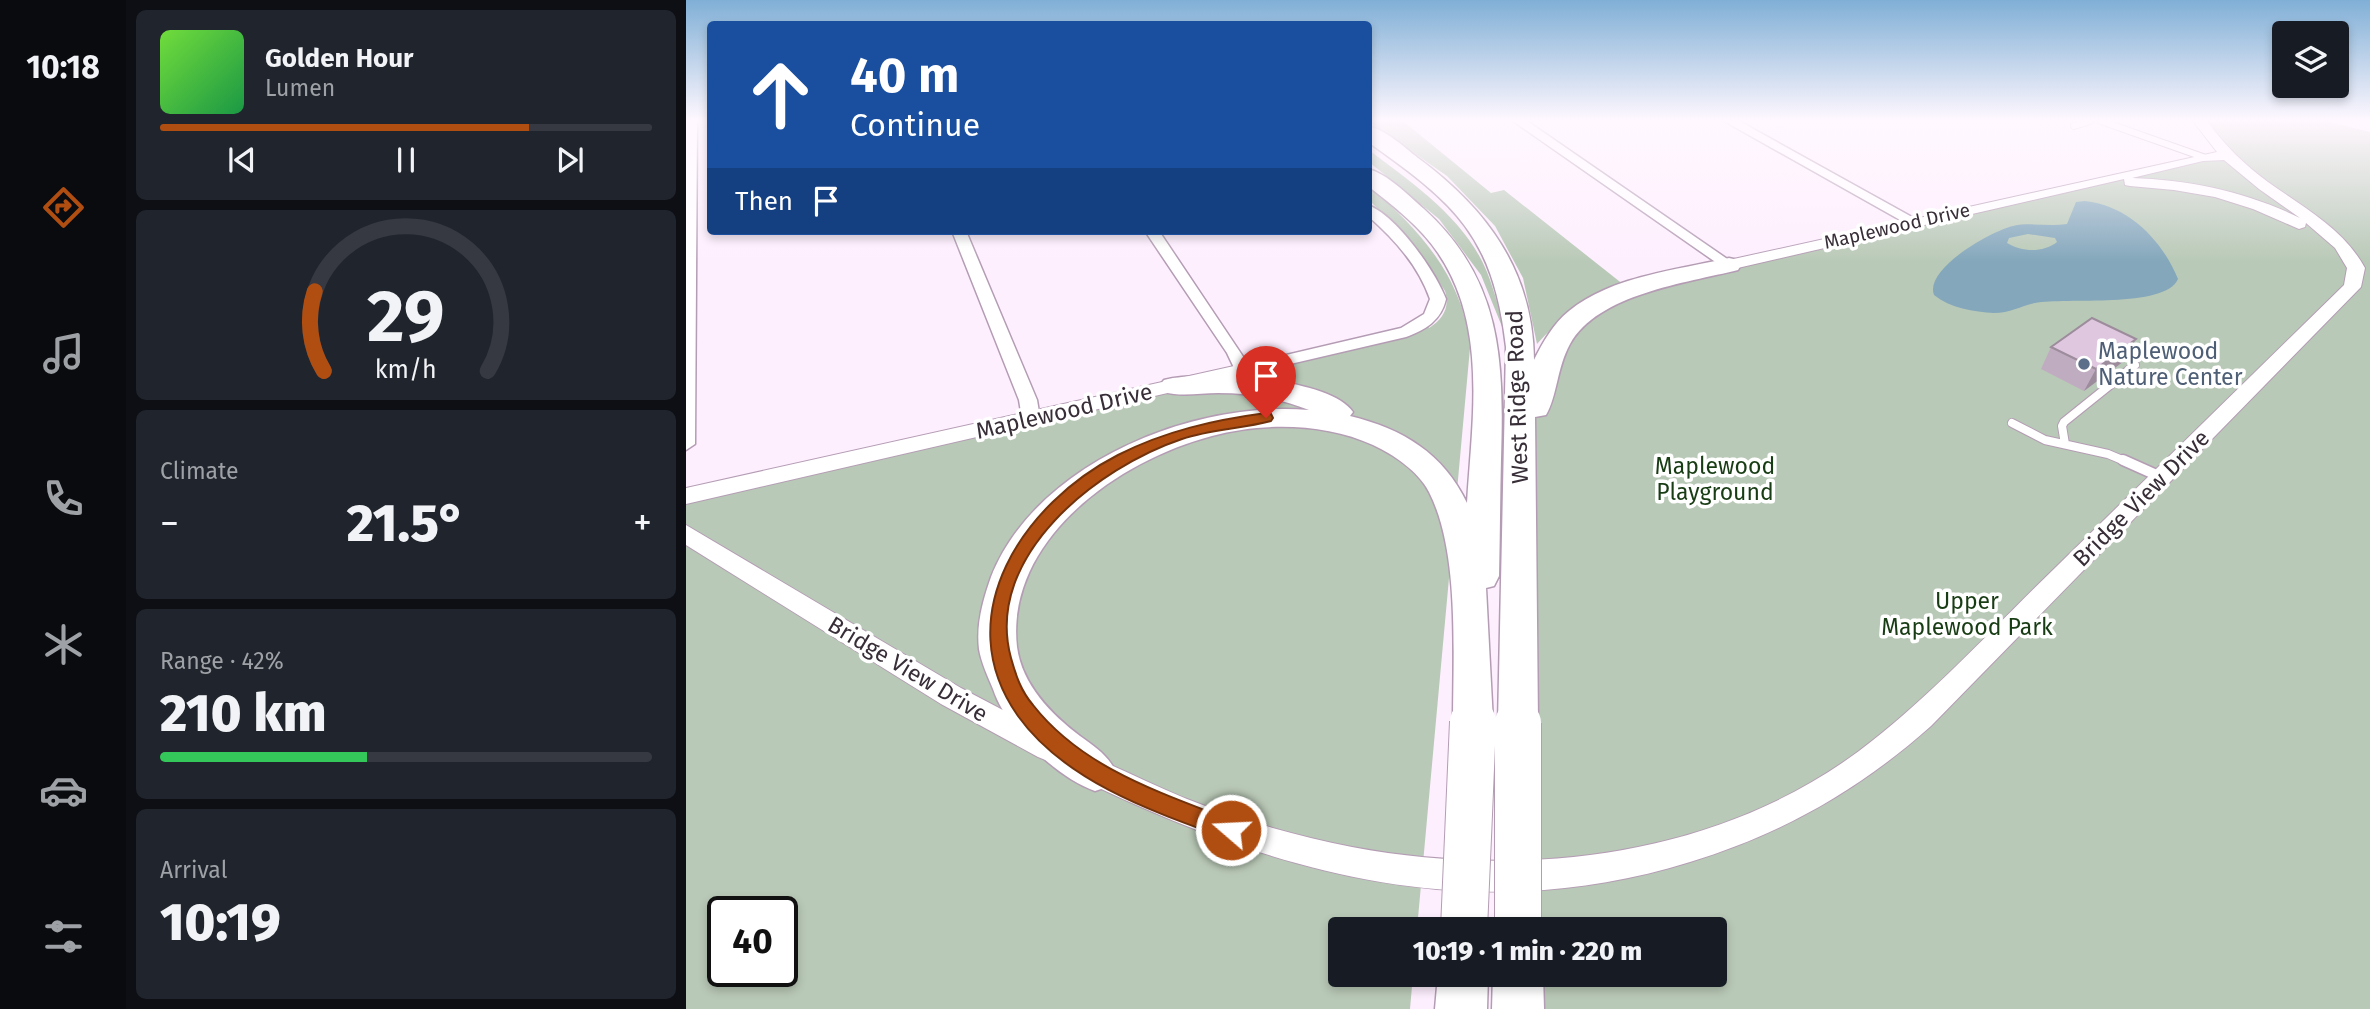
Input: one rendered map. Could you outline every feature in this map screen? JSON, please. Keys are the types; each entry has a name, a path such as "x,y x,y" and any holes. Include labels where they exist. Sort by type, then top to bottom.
{"highway":[{"name":"West Ridge Road","path":"1420,168 1453,195 1484,233 1507,277 1516,310 1520,347 1518,917"},
{"name":"West Ridge Road","path":"1372,178 1415,212 1449,251 1474,296 1485,332 1488,405 1473,722"},
{"path":"1519,546 1537,390 1543,364 1556,340 1583,313 1614,296 1729,265"},
{"path":"1174,386 1233,384 1295,394 1322,403 1397,444 1431,471 1449,497 1456,517 1466,586 1473,722 1465,917"},
{"path":"1095,772 1048,735 1026,712 1009,686 1001,658 999,617 1004,590 1023,549 1045,520 1088,480 1123,458 1175,436 1213,425 1266,418 1312,419 1361,429 1397,444"},
{"path":"1461,1009 1462,987"},
{"path":"1518,987 1518,1009"}],"street":[{"path":"686,444 690,168"},
{"path":"1588,168 1729,265"},
{"path":"1816,168 1914,222"},
{"name":"Maplewood Drive","path":"1729,265 2157,168"},
{"path":"2244,168 2336,241 2354,263"},
{"path":"2085,184 2155,183 2235,197 2291,220 2354,263"},
{"name":"Maplewood Drive","path":"686,496 1400,334 1423,324 1436,311 1437,295 1402,242 1372,213"},
{"path":"961,235 1028,400 1031,418"},
{"path":"1155,235 1235,353 1243,370"},
{"name":"Bridge View Drive","path":"686,534 951,696 1161,805 1231,830 1303,849 1407,870 1492,878 1543,876 1600,869 1677,851 1774,818 1817,796 1867,763 1921,717 2345,296 2355,282 2354,263"}],"lane":[{"path":"2065,444 2062,426 2064,422 2135,365"},
{"path":"2012,423 2045,440 2109,454 2162,477"}],"green space":[{"path":"1376,168 1393,168 1420,189 1465,235 1487,272 1505,334 1481,275 1439,219"},
{"path":"1436,168 1461,168 1491,193 1504,190 1624,285 1576,309 1537,344 1523,278 1495,226 1447,176"},
{"name":"Upper Maplewood Park","path":"2170,168 2370,168 2370,1009 1518,1009 1518,987 1727,987 1727,917 1518,917 1528,462 1543,364 1614,296"},
{"path":"1372,190 1422,238 1449,278 1466,323 1470,348 1418,917 1328,917 1328,987 1412,987 1410,1009 686,1009 686,496 1243,370 1427,321 1429,328 1444,312 1447,303 1445,291 1415,246 1372,203"}],"water":[{"path":"2076,202 2101,204 2116,210 2142,227 2163,251 2178,279 2169,288 2154,295 2113,300 2049,301 2000,313 1962,309 1934,295 1934,285 1939,274 1976,243 2013,226 2067,224","holes":["2028,234 2055,238 2057,242 2039,250 2026,250 2007,243 2009,238"]}],"building":[{"path":"2092,318 2136,339 2096,369 2051,347"}],"place":[{"name":"Maplewood Nature Center","path":"2084,364"}],"route":[{"path":"1231,830 1161,805 1095,772 1048,735 1026,712 1009,686 998,644 1000,604 1008,578 1032,535 1057,507 1088,480 1123,458 1175,436 1213,425 1266,418"}],"park label":[{"name":"Maplewood Playground","path":"1715,479"}]}
